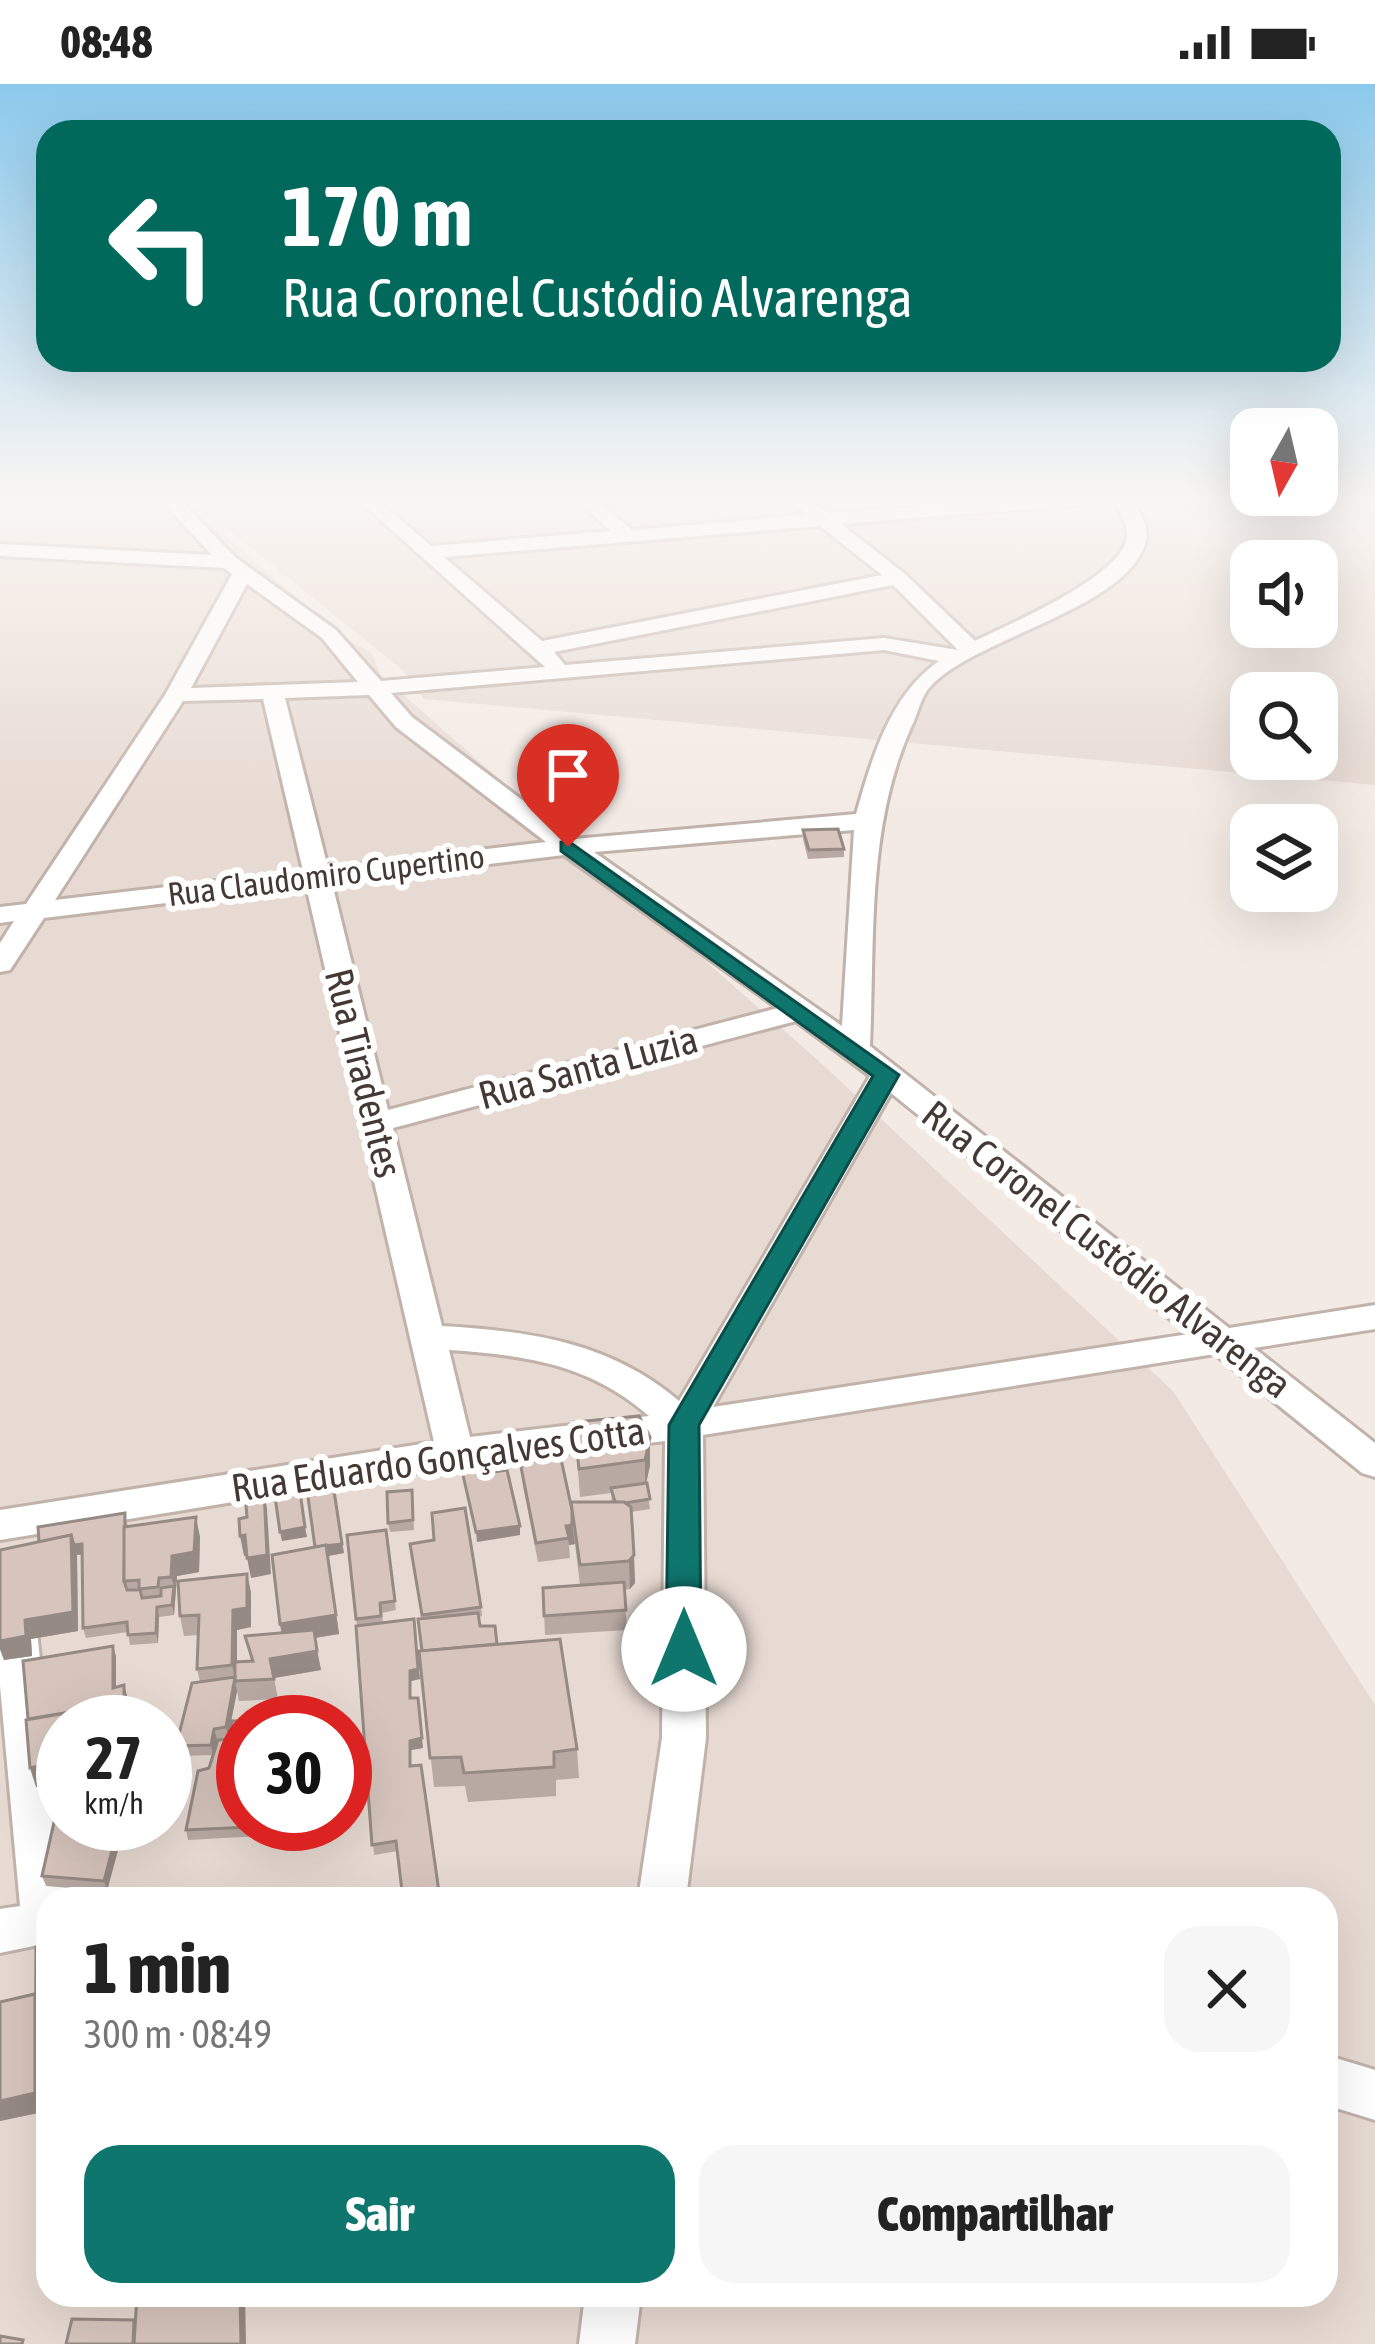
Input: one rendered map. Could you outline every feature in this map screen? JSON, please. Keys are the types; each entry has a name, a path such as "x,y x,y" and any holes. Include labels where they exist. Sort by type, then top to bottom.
{"street":[{"path":"0,964 176,695 219,603"},
{"name":"Rua Coronel Custódio Alvarenga","path":"287,603 329,634 404,722 568,847 855,1049 1375,1463"},
{"path":"488,603 560,669"},
{"path":"539,648 767,603"},
{"path":"921,603 963,649"},
{"path":"176,695 372,688 884,644 926,651 963,649 1004,638 1012,628 1066,603"},
{"path":"855,1049 867,821 883,761 920,684 963,649"},
{"path":"920,684 917,670 926,651"},
{"name":"Rua Tiradentes","path":"273,693 454,1452"},
{"name":"Rua Claudomiro Cupertino","path":"0,915 568,847 867,821"},
{"name":"Rua Santa Luzia","path":"376,1123 801,1010"},
{"path":"664,1887 684,1738 684,1425 886,1075"},
{"name":"Rua Eduardo Gonçalves Cotta","path":"2,1524 454,1452 684,1425 1375,1318"},
{"path":"427,1337 512,1342 574,1357 626,1378 684,1425"},
{"path":"2,1524 31,1925"},
{"path":"1338,2084 1375,2095"},
{"path":"607,2344 612,2307"}],"shaded area":[{"path":"0,603 304,603 372,654 381,675 821,1063 1173,1391 1375,1705 1375,2344 0,2344"},
{"path":"320,603 1230,603 1230,648 1338,648 1338,603 1375,603 1375,785 1320,780 1338,780 1338,672 1230,672 1230,772 424,699 404,671"}],"building":[{"path":"838,829 844,849 809,850 803,830"},
{"path":"639,1416 650,1437 645,1460 579,1469 574,1422"},
{"path":"485,1458 487,1473 507,1470 520,1526 476,1532 460,1462"},
{"path":"561,1459 572,1510 572,1525 566,1526 569,1538 536,1543 521,1467"},
{"path":"647,1483 650,1499 615,1502 611,1488"},
{"path":"333,1484 342,1544 315,1547 307,1490"},
{"path":"264,1490 267,1555 247,1558 239,1519 247,1517 245,1493"},
{"path":"412,1490 413,1520 388,1523 387,1492"},
{"path":"300,1492 305,1527 280,1532 275,1497"},
{"path":"571,1502 624,1502 631,1507 634,1555 629,1561 580,1565"},
{"path":"465,1508 481,1607 422,1615 410,1544 434,1540 432,1513"},
{"path":"125,1513 127,1590 140,1590 142,1598 161,1596 161,1588 174,1586 172,1605 157,1607 156,1633 128,1635 127,1622 83,1628 82,1544 74,1545 71,1535 39,1542 38,1527"},
{"path":"196,1517 194,1552 172,1556 171,1577 159,1578 158,1587 139,1589 139,1580 124,1581 124,1527"},
{"path":"386,1530 395,1601 380,1603 381,1616 356,1619 347,1535"},
{"path":"71,1535 73,1612 25,1620 26,1636 0,1641 0,1550"},
{"path":"326,1545 336,1615 280,1624 272,1555"},
{"path":"247,1574 247,1608 233,1610 232,1665 197,1669 199,1615 180,1616 178,1581"},
{"path":"624,1582 626,1610 544,1616 543,1588"},
{"path":"478,1613 480,1626 495,1626 497,1644 422,1651 418,1619"},
{"path":"414,1619 418,1669 410,1671 410,1698 418,1698 422,1738 410,1741 410,1766 421,1765 438,1887 402,1887 396,1841 372,1845 372,1695 361,1695 356,1626"},
{"path":"314,1630 317,1651 270,1659 274,1679 235,1681 235,1662 253,1661 245,1636"},
{"path":"560,1639 577,1749 554,1752 554,1767 464,1773 461,1757 430,1758 419,1651"},
{"path":"113,1646 113,1688 124,1685 124,1695 36,1695 36,1718 28,1719 23,1661"},
{"path":"235,1677 232,1695 216,1695 211,1745 192,1746 192,1683"},
{"path":"36,1718 36,1767 30,1768 26,1720"},
{"path":"216,1746 216,1829 192,1830 198,1771 209,1768"},
{"path":"48,1851 112,1851 104,1881 42,1876"},
{"path":"35,1994 35,2093 0,2101 0,2002"},
{"path":"136,2307 240,2307 241,2344 134,2344"},
{"path":"72,2319 134,2320 133,2344 66,2344"},
{"path":"0,2336 23,2340 22,2344 0,2344"}],"route":[{"path":"568,847 886,1075 684,1425 684,1649"}]}
